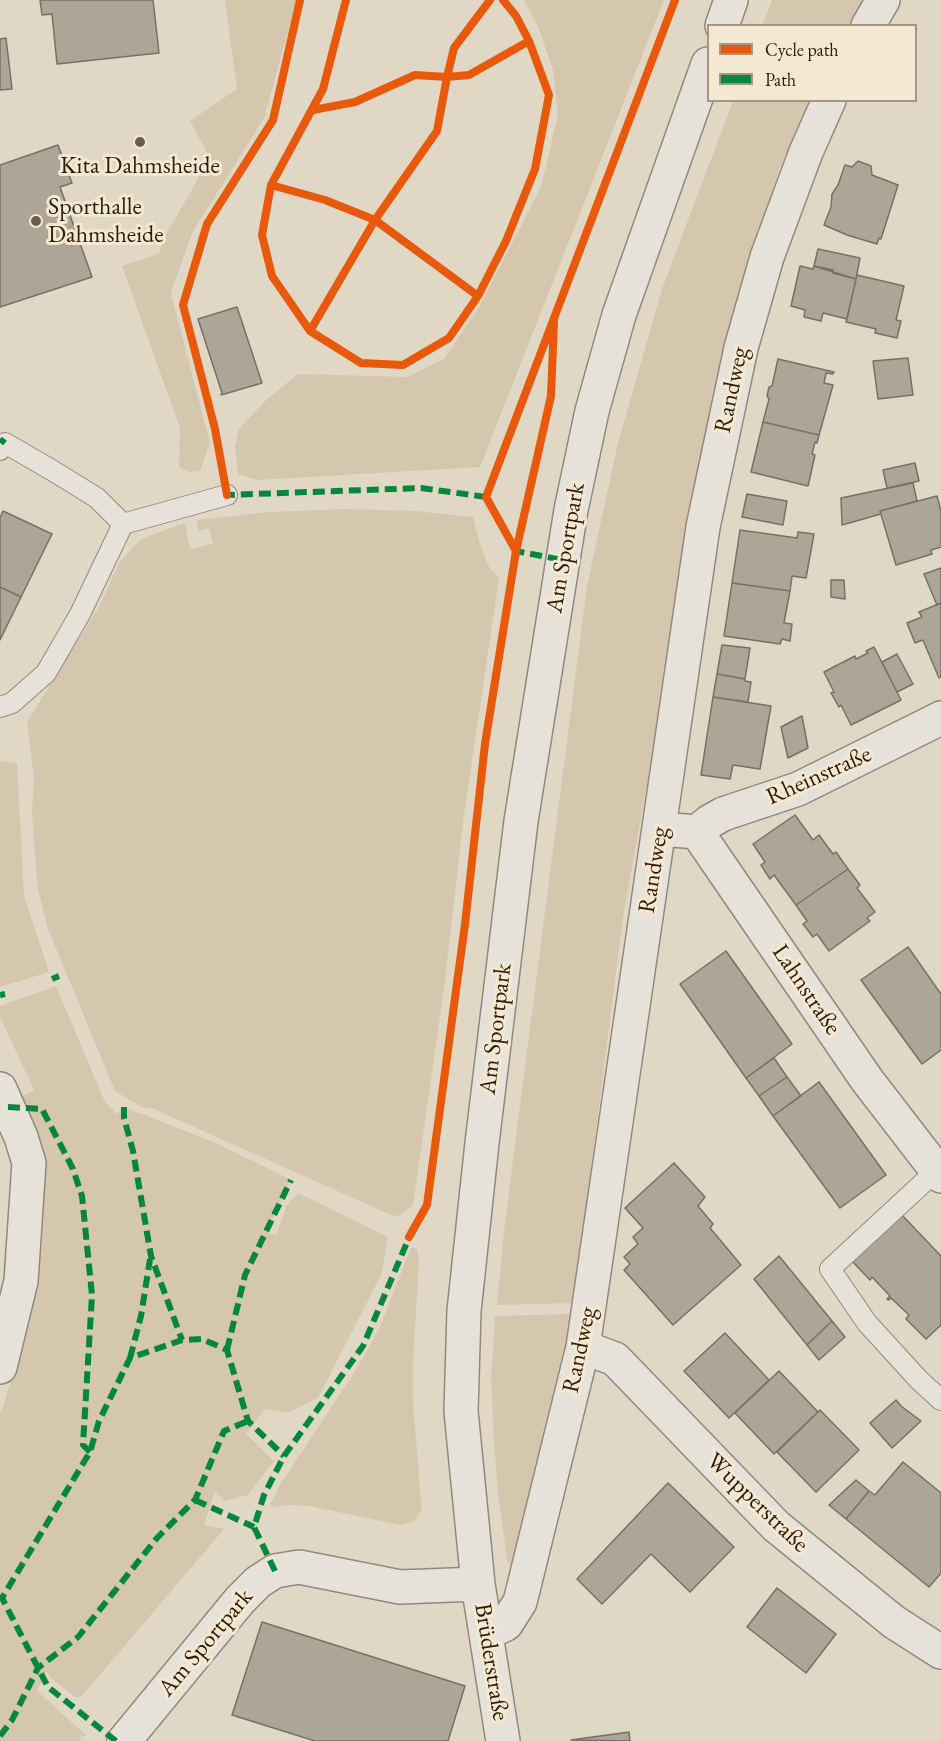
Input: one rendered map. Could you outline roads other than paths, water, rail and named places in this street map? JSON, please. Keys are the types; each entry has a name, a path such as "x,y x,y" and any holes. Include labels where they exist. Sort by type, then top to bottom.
{"street":[{"path":"723,24 731,0"},
{"path":"869,24 883,0"},
{"name":"Am Sportpark","path":"124,1741 240,1600 258,1582 275,1571 299,1567 400,1587 478,1584 461,1412 463,1337 482,1143 521,821 571,510 592,411 619,315 707,67"},
{"name":"Randweg","path":"487,1633 506,1624 520,1602 583,1347 703,527 741,348 767,257 806,152 828,102"},
{"name":"Rheinstraße","path":"697,832 723,814 798,789 941,718"},
{"path":"660,829 697,832"},
{"name":"Lahnstraße","path":"697,832 867,1080 939,1173"},
{"path":"0,1089 21,1137 29,1163 21,1281 0,1367"},
{"name":"Wupperstraße","path":"583,1347 615,1359 776,1526 894,1622 941,1652"},
{"name":"Brüderstraße","path":"478,1584 503,1741"}],"lane":[{"path":"2,446 97,498 123,524"},
{"path":"0,707 12,703 46,673 80,614 123,524 227,495"},
{"path":"939,1173 830,1269 867,1323 919,1380 941,1400"}],"place":[{"name":"Kita Dahmsheide","path":"140,142"},
{"name":"Sporthalle Dahmsheide","path":"36,221"}]}
